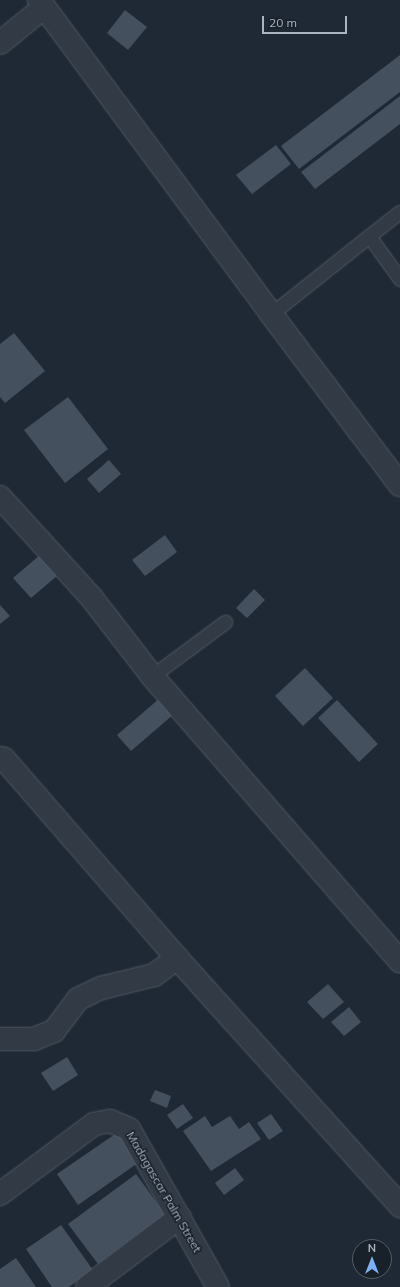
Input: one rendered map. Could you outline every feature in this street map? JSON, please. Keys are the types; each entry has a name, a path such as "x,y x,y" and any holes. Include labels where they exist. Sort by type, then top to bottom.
{"street":[{"path":"0,44 41,3 271,314 400,485"},
{"path":"0,497 91,597 152,676 400,961"},
{"path":"0,758 4,759 75,838 177,958 400,1206"},
{"path":"0,1039 34,1039 54,1031 78,999 101,988 154,975 177,958"},
{"name":"Madagascar Palm Street","path":"0,1194 94,1124 110,1121 129,1129 180,1217 218,1287"},
{"path":"87,1287 180,1217"}],"lane":[{"path":"271,314 400,212"},
{"path":"369,236 400,279"},
{"path":"152,676 225,622"}],"building":[{"path":"125,10 147,27 128,50 107,33"},
{"path":"400,55 400,92 299,169 281,146"},
{"path":"400,96 400,124 315,189 301,172"},
{"path":"276,145 291,164 252,194 236,175"},
{"path":"14,333 45,371 5,403 0,397 0,344"},
{"path":"68,397 108,449 65,483 24,430"},
{"path":"109,460 121,474 99,493 87,479"},
{"path":"165,535 177,552 145,576 132,560"},
{"path":"40,555 57,576 31,598 13,578"},
{"path":"254,589 265,600 247,618 236,608"},
{"path":"0,605 10,616 0,624"},
{"path":"305,668 333,698 303,726 275,696"},
{"path":"160,698 174,714 131,751 117,735"},
{"path":"337,700 378,744 359,762 318,718"},
{"path":"328,984 344,1002 323,1019 307,1002"},
{"path":"349,1007 361,1022 344,1036 331,1022"},
{"path":"67,1057 78,1075 53,1091 41,1073"},
{"path":"155,1090 171,1096 167,1108 150,1101"},
{"path":"183,1104 193,1118 177,1129 167,1115"},
{"path":"271,1114 283,1131 269,1140 257,1123"},
{"path":"205,1116 212,1127 230,1116 239,1129 249,1122 261,1139 211,1171 183,1131"},
{"path":"124,1128 145,1158 78,1205 57,1174"},
{"path":"235,1168 244,1180 224,1195 215,1183"},
{"path":"136,1174 165,1214 98,1264 68,1224"},
{"path":"61,1225 93,1270 69,1287 52,1287 26,1249"},
{"path":"16,1258 36,1287 0,1287 0,1269"}]}
